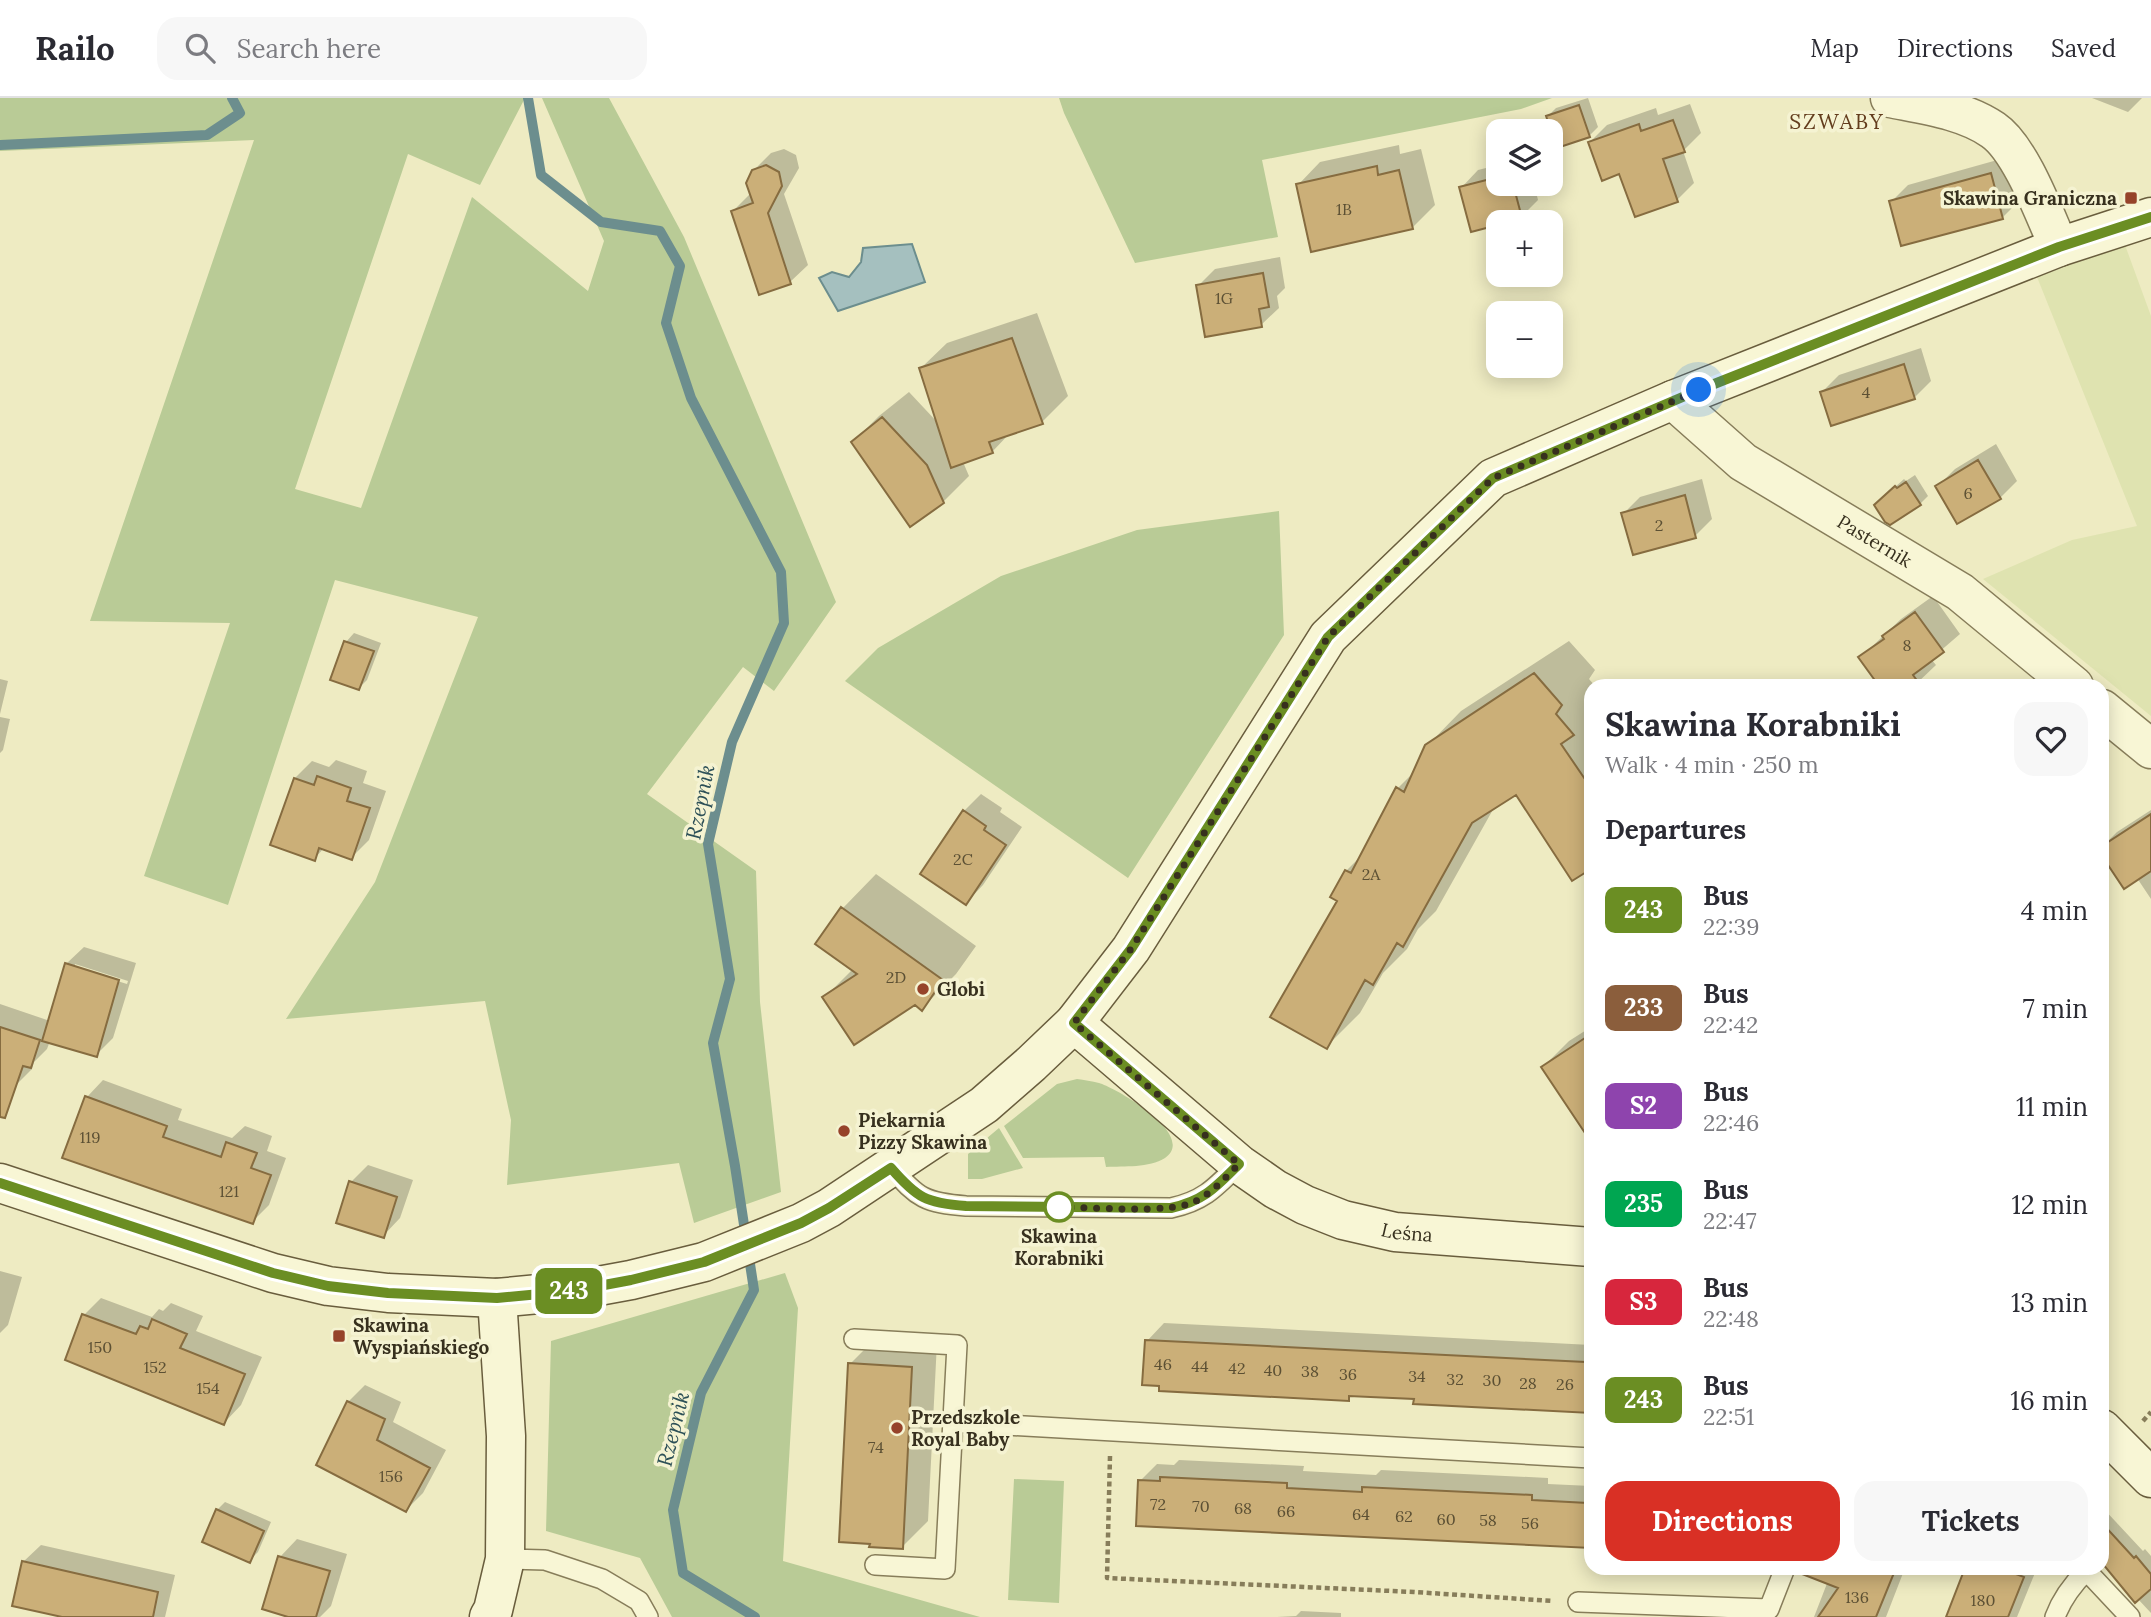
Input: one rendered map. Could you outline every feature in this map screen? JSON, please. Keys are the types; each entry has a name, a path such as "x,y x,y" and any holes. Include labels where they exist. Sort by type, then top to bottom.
{"street":[{"path":"1890,98 1973,119 1998,114 2009,145 2059,247"},
{"path":"0,1183 273,1273 328,1286 388,1293 497,1298 572,1291 704,1262 801,1223 829,1208 984,1105 1074,1023 1131,949 1328,637 1493,478 1673,400 2059,247 2151,216"},
{"name":"Pasternik","path":"1673,400 1743,462 1960,592 2066,679"},
{"path":"2109,715 2151,749"},
{"name":"Leśna","path":"1074,1023 1239,1164 1275,1189 1305,1205 1343,1220 1395,1232 1584,1246"},
{"path":"489,1617 505,1559 506,1436 497,1298"},
{"path":"2109,1436 2151,1478"}],"lane":[{"path":"891,1168 909,1189 939,1204 1171,1208 1191,1203 1212,1191 1239,1164"},
{"path":"854,1339 957,1345 945,1569 874,1565"},
{"path":"953,1422 1584,1458"},
{"path":"505,1559 545,1560 602,1579 639,1601 648,1617"},
{"path":"1578,1602 1767,1613 1782,1575"},
{"path":"2055,1617 2060,1604 2080,1575"},
{"path":"2091,1575 2130,1617"}],"path":[{"path":"1111,1431 1107,1578 1578,1602"}],"green space":[{"path":"0,98 525,98 480,185 408,154 295,489 361,508 472,197 588,291 604,241 542,98 609,98 684,237 836,602 774,691 743,667 647,794 756,871 760,1002 781,1192 694,1223 679,1163 507,1185 511,1120 485,1001 286,1019 375,882 478,617 335,580 228,905 144,876 230,623 90,621 254,140 0,151"},
{"path":"1059,98 1552,98 1521,109 1262,160 1278,237 1135,263"},
{"path":"2125,245 2151,316 2151,716 2109,679 1983,579 2072,540 2137,526 2037,277"},
{"path":"1279,511 1284,635 1128,878 845,681 878,648 1001,576 1137,530"},
{"path":"1077,1079 1108,1087 1151,1114 1171,1137 1172,1148 1165,1158 1144,1165 1106,1167 1104,1157 1023,1158 1004,1126 1057,1084"},
{"path":"999,1128 1023,1168 982,1179 968,1179 968,1154"},
{"path":"785,1273 798,1308 783,1561 980,1617 672,1617 640,1558 546,1531 551,1341"},
{"path":"1014,1479 1064,1481 1059,1603 1008,1600"}],"water":[{"path":"912,244 925,282 838,311 819,278 832,272 849,277 861,262 863,248"}],"building":[{"path":"1579,105 1590,137 1563,146 1563,119 1547,119 1546,116"},
{"path":"1673,120 1685,152 1663,159 1678,202 1635,217 1619,174 1602,181 1588,142 1639,124 1641,131"},
{"path":"766,165 779,172 782,186 768,213 791,284 759,295 731,211 753,203 746,183 752,170"},
{"path":"1377,166 1378,175 1399,170 1413,229 1311,252 1296,184"},
{"path":"1991,173 2003,219 1901,246 1889,201"},
{"path":"1486,180 1486,196 1516,196 1520,210 1486,210 1486,228 1471,232 1459,187"},
{"path":"1263,273 1269,307 1259,309 1262,327 1205,337 1196,285"},
{"path":"1012,338 1043,424 989,442 993,453 951,468 919,368"},
{"path":"1904,364 1915,399 1831,426 1820,392"},
{"path":"882,417 927,465 944,503 910,527 851,442"},
{"path":"1978,460 2001,499 1957,524 1935,486"},
{"path":"1906,482 1921,505 1890,525 1874,505 1895,486 1897,488"},
{"path":"1685,495 1696,538 1633,555 1621,513"},
{"path":"1915,612 1944,652 1913,675 1916,679 1874,679 1858,657 1884,639 1882,636"},
{"path":"344,641 374,651 359,690 330,680"},
{"path":"1534,673 1562,705 1556,714 1574,735 1561,744 1584,778 1584,873 1572,881 1516,795 1472,823 1403,947 1397,943 1373,985 1365,980 1327,1049 1270,1017 1337,901 1330,897 1345,870 1351,873 1396,787 1404,792 1425,745"},
{"path":"317,776 351,788 347,801 370,808 352,860 319,848 315,861 270,845 294,778 314,785"},
{"path":"963,810 986,826 984,830 1006,845 966,905 920,874"},
{"path":"2151,814 2151,871 2124,889 2109,866 2109,841"},
{"path":"841,907 943,980 922,1011 915,1005 854,1045 822,997 857,974 815,944"},
{"path":"65,963 119,980 97,1057 42,1041"},
{"path":"0,1027 40,1040 31,1068 23,1066 5,1118 0,1117"},
{"path":"1584,1039 1584,1132 1541,1067"},
{"path":"85,1096 167,1126 163,1137 221,1157 226,1142 257,1153 251,1168 271,1175 253,1224 62,1158"},
{"path":"349,1181 397,1197 384,1238 336,1223"},
{"path":"82,1314 136,1334 140,1326 148,1329 152,1319 187,1334 180,1348 245,1374 224,1425 65,1360"},
{"path":"1145,1340 1584,1362 1584,1413 1413,1404 1414,1399 1349,1396 1349,1401 1159,1391 1159,1386 1142,1385"},
{"path":"848,1363 912,1367 903,1549 839,1542"},
{"path":"347,1401 385,1419 377,1440 430,1468 406,1512 316,1465"},
{"path":"1160,1477 1287,1483 1287,1488 1362,1492 1362,1487 1532,1495 1532,1500 1584,1503 1584,1548 1136,1526 1138,1480 1160,1481"},
{"path":"216,1509 264,1531 250,1563 202,1542"},
{"path":"2109,1531 2151,1574 2151,1589 2135,1603 2109,1571"},
{"path":"278,1556 330,1571 316,1617 288,1617 262,1609"},
{"path":"22,1561 158,1592 153,1617 62,1617 12,1606"},
{"path":"1805,1575 1893,1575 1876,1617 1818,1617 1838,1588"},
{"path":"1962,1575 2024,1577 2008,1617 1946,1617"}],"waterway":[{"path":"0,145 207,135 240,113 232,98"},
{"name":"Rzepnik","path":"528,98 541,175 601,222 660,231 680,266 666,323 691,398 781,572 784,623 732,742 708,844 730,979 713,1043 754,1290 701,1393 673,1510 683,1573 755,1617"}],"bus line":[{"name":"243","path":"0,1183 273,1273 328,1286 388,1293 497,1298 572,1291 704,1262 801,1223 891,1168 909,1189 939,1204 1171,1208 1191,1203 1212,1191 1239,1164 1074,1023 1131,949 1328,637 1493,478 1699,390 2059,247 2151,217"}],"place":[{"name":"Skawina Graniczna","path":"2131,198"},
{"name":"Globi","path":"923,989"},
{"name":"Piekarnia Pizzy Skawina","path":"844,1131"},
{"name":"Skawina Korabniki","path":"1059,1207"},
{"name":"Skawina Wyspiańskiego","path":"339,1336"},
{"name":"Przedszkole Royal Baby","path":"897,1428"}],"district":[{"name":"SZWABY","path":"1837,121"}],"route":[{"path":"1059,1207 1171,1208 1191,1203 1212,1191 1239,1164 1074,1023 1131,949 1328,637 1493,478 1699,390"}]}
